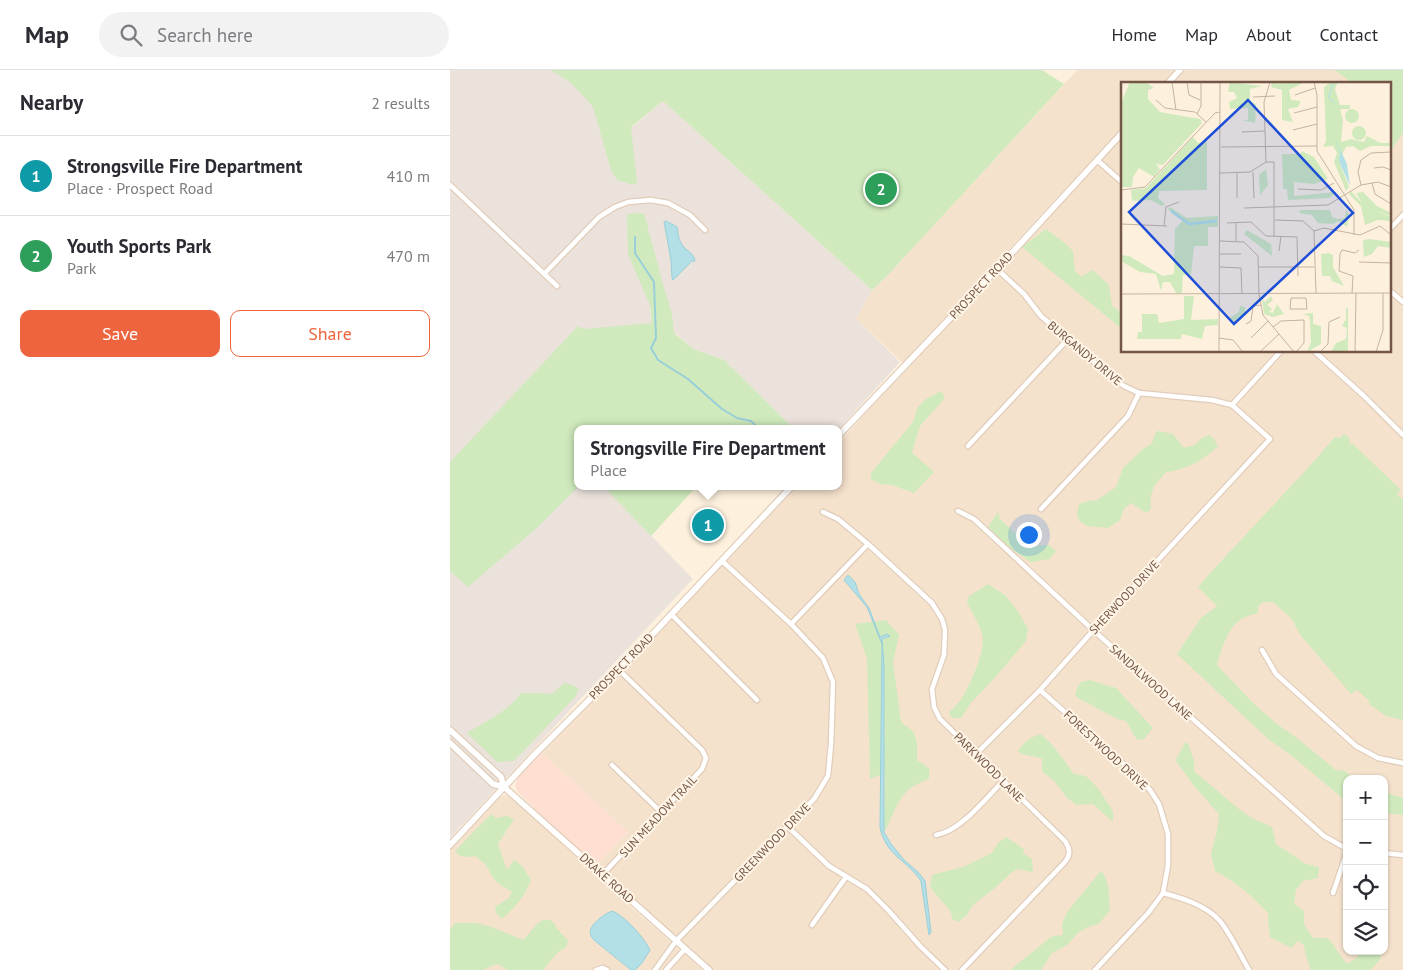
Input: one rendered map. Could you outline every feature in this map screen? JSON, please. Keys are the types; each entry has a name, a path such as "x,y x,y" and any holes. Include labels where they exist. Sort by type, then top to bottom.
{"street":[{"path":"1169,82 1180,70"},
{"name":"PROSPECT ROAD","path":"842,432 997,269 1121,134"},
{"path":"1097,160 1121,181"},
{"path":"450,185 557,286"},
{"path":"544,274 599,217 615,207 628,202 651,200 668,203 690,215 705,230"},
{"path":"1391,228 1403,215"},
{"name":"BURGANDY DRIVE","path":"997,269 1024,294 1041,316 1124,386 1139,393 1212,400 1232,405 1270,439"},
{"path":"1391,292 1403,302"},
{"path":"968,446 1068,339"},
{"path":"1232,405 1280,352"},
{"path":"1315,352 1364,396 1403,435"},
{"path":"1041,509 1128,416 1139,393"},
{"name":"SHERWOOD DRIVE","path":"976,754 1040,690 1270,439"},
{"name":"PROSPECT ROAD","path":"450,845 619,670 788,490"},
{"name":"SANDALWOOD LANE","path":"958,511 974,519 1093,630 1324,836 1343,848"},
{"name":"PARKWOOD LANE","path":"822,512 838,519 932,602 942,619 945,630 944,655 932,689 934,707 940,719 1069,848 1069,856 1065,862 962,970"},
{"path":"791,624 868,544"},
{"name":"GREENWOOD DRIVE","path":"655,970 676,941 814,799 828,776 833,682 822,658 791,624 722,561"},
{"path":"671,614 757,700"},
{"path":"1262,650 1276,674 1356,746 1378,758 1403,763"},
{"name":"SUN MEADOW TRAIL","path":"603,874 702,769 706,758 702,750 619,670"},
{"name":"FORESTWOOD DRIVE","path":"1040,690 1136,774 1159,804 1168,834 1168,865 1163,893 1149,912 1095,970"},
{"name":"DRAKE ROAD","path":"450,730 501,778 504,787"},
{"name":"DRAKE ROAD","path":"450,743 493,784 504,787 603,874 708,970"},
{"path":"612,765 661,812"},
{"path":"936,835 942,834 967,818 1003,780"},
{"path":"787,826 829,866 867,890 945,970"},
{"path":"1388,853 1403,855"},
{"path":"1333,893 1343,862"},
{"path":"812,925 846,877"},
{"path":"1163,893 1186,900 1219,920 1249,970"},
{"path":"666,970 685,949"},
{"path":"1100,965 1105,970"},
{"path":"596,970 603,968 607,970"}],"shaded area":[{"path":"450,70 625,70 632,127 663,101 872,290 856,319 900,362 842,426 790,425 724,360 693,349 668,327 650,306 652,323 581,425 574,425 574,490 607,490 693,579 450,838"},
{"path":"1077,70 1175,70 1165,82 1121,82 1121,129 903,363 856,319 872,290"},
{"path":"1185,70 1403,70 1403,970 713,970 596,865 628,832 542,753 792,490 842,490 842,440 888,388 1022,247 1121,138 1121,352 1391,352 1391,82 1174,82"},
{"path":"542,753 628,832 596,865 517,791 515,785 520,774"},
{"path":"505,795 511,797 615,893 703,970 450,970 450,849 500,797"}],"green space":[{"path":"551,70 1042,70 1064,84 872,290 663,101 631,127 637,183 633,185 617,180 611,170 593,107 571,83"},
{"path":"1335,70 1403,70 1403,133 1391,150 1391,82 1350,82"},
{"path":"644,213 672,314 674,333 693,349 724,360 790,425 574,425 575,490 539,526 468,587 450,571 450,462 578,326 583,329 652,323 650,305 628,254 627,214"},
{"path":"1046,229 1065,243 1073,251 1075,271 1081,277 1093,270 1109,285 1112,306 1121,312 1121,328 1022,247"},
{"path":"941,391 945,398 920,426 912,453 934,472 914,493 892,485 880,484 871,479 871,473 913,422 918,407 926,399"},
{"path":"1156,432 1173,434 1184,448 1196,444 1203,437 1209,435 1218,446 1194,464 1166,472 1153,489 1151,509 1146,513 1131,503 1124,509 1120,520 1108,528 1087,526 1079,521 1077,513 1079,504 1097,500 1116,487 1123,468 1152,443"},
{"path":"1344,434 1349,437 1350,445 1352,443 1401,490 1397,494 1403,500 1403,720 1386,716 1370,705 1368,700 1357,690 1351,694 1301,636 1291,618 1273,602 1261,603 1258,607 1258,613 1243,618 1233,627 1226,639 1217,665 1253,703 1277,724 1337,771 1343,770 1350,775 1343,775 1343,799 1292,756 1268,739 1177,654 1201,618 1217,606 1198,587 1335,437 1340,438"},
{"path":"607,490 693,490 651,536"},
{"path":"998,512 1000,519 1029,546 1049,545 1056,551 1050,559 1031,562 1011,549 988,527"},
{"path":"988,584 1005,595 1018,611 1028,629 1026,641 970,704 961,718 952,718 949,712 960,701 968,687 982,650 981,631 967,603 969,596"},
{"path":"886,620 899,635 893,662 901,722 913,731 917,742 917,760 929,768 929,778 910,788 904,794 884,831 885,773 870,779 867,658 855,624"},
{"path":"1089,680 1116,688 1153,728 1144,739 1137,740 1126,721 1117,719 1075,695 1081,682"},
{"path":"564,683 573,685 578,689 576,696 514,761 497,762 467,733 503,711 521,693 552,694"},
{"path":"1041,734 1055,748 1074,774 1086,776 1097,787 1113,811 1113,822 1093,804 1077,805 1067,798 1055,782 1042,771 1042,759 1018,752 1027,740"},
{"path":"1185,743 1188,743 1194,761 1194,771 1239,809 1252,818 1272,827 1276,844 1306,864 1319,867 1318,878 1303,881 1296,890 1294,904 1304,911 1304,924 1313,938 1328,938 1347,964 1358,955 1381,955 1379,961 1370,970 1311,970 1304,945 1298,941 1291,948 1270,937 1268,913 1243,890 1215,871 1211,854 1219,814 1194,786 1176,759"},
{"path":"1388,793 1403,798 1403,815 1388,813"},
{"path":"491,814 496,818 507,816 514,819 498,844 507,870 514,860 522,866 531,880 519,901 502,919 496,913 495,907 509,898 512,892 496,882 485,864 475,856 460,856 455,851"},
{"path":"1006,837 1024,849 1023,853 1032,859 1033,872 1017,869 973,905 967,915 958,922 952,919 951,912 930,887 932,875 963,867 992,853 998,843"},
{"path":"1101,871 1108,884 1110,910 1099,924 1088,927 1078,933 1067,945 1052,953 1041,970 1010,970 1053,936 1063,935 1062,924 1067,912"},
{"path":"550,920 555,924 556,928 568,942 566,947 557,953 543,970 508,970 497,964 483,970 450,970 450,929 455,923 476,923 492,927 523,940 539,922"}],"water":[{"path":"666,221 677,227 681,244 693,255 695,261 692,261 673,280 664,222"},
{"path":"848,575 855,582 859,594 869,608 880,637 887,634 890,636 882,639 884,665 884,832 904,860 925,881 931,932 929,935 921,881 891,851 880,827 882,644 867,607 844,580"},
{"path":"613,911 634,928 650,950 635,970 631,970 594,940 591,935 590,930 594,923"}],"waterway":[{"path":"635,237 635,253 654,282 656,338 651,348 658,360 688,379 722,409 737,418 751,421 755,425"}],"place":[{"name":"Youth Sports Park","path":"881,189"},
{"name":"Strongsville Fire Department","path":"708,525"}]}
